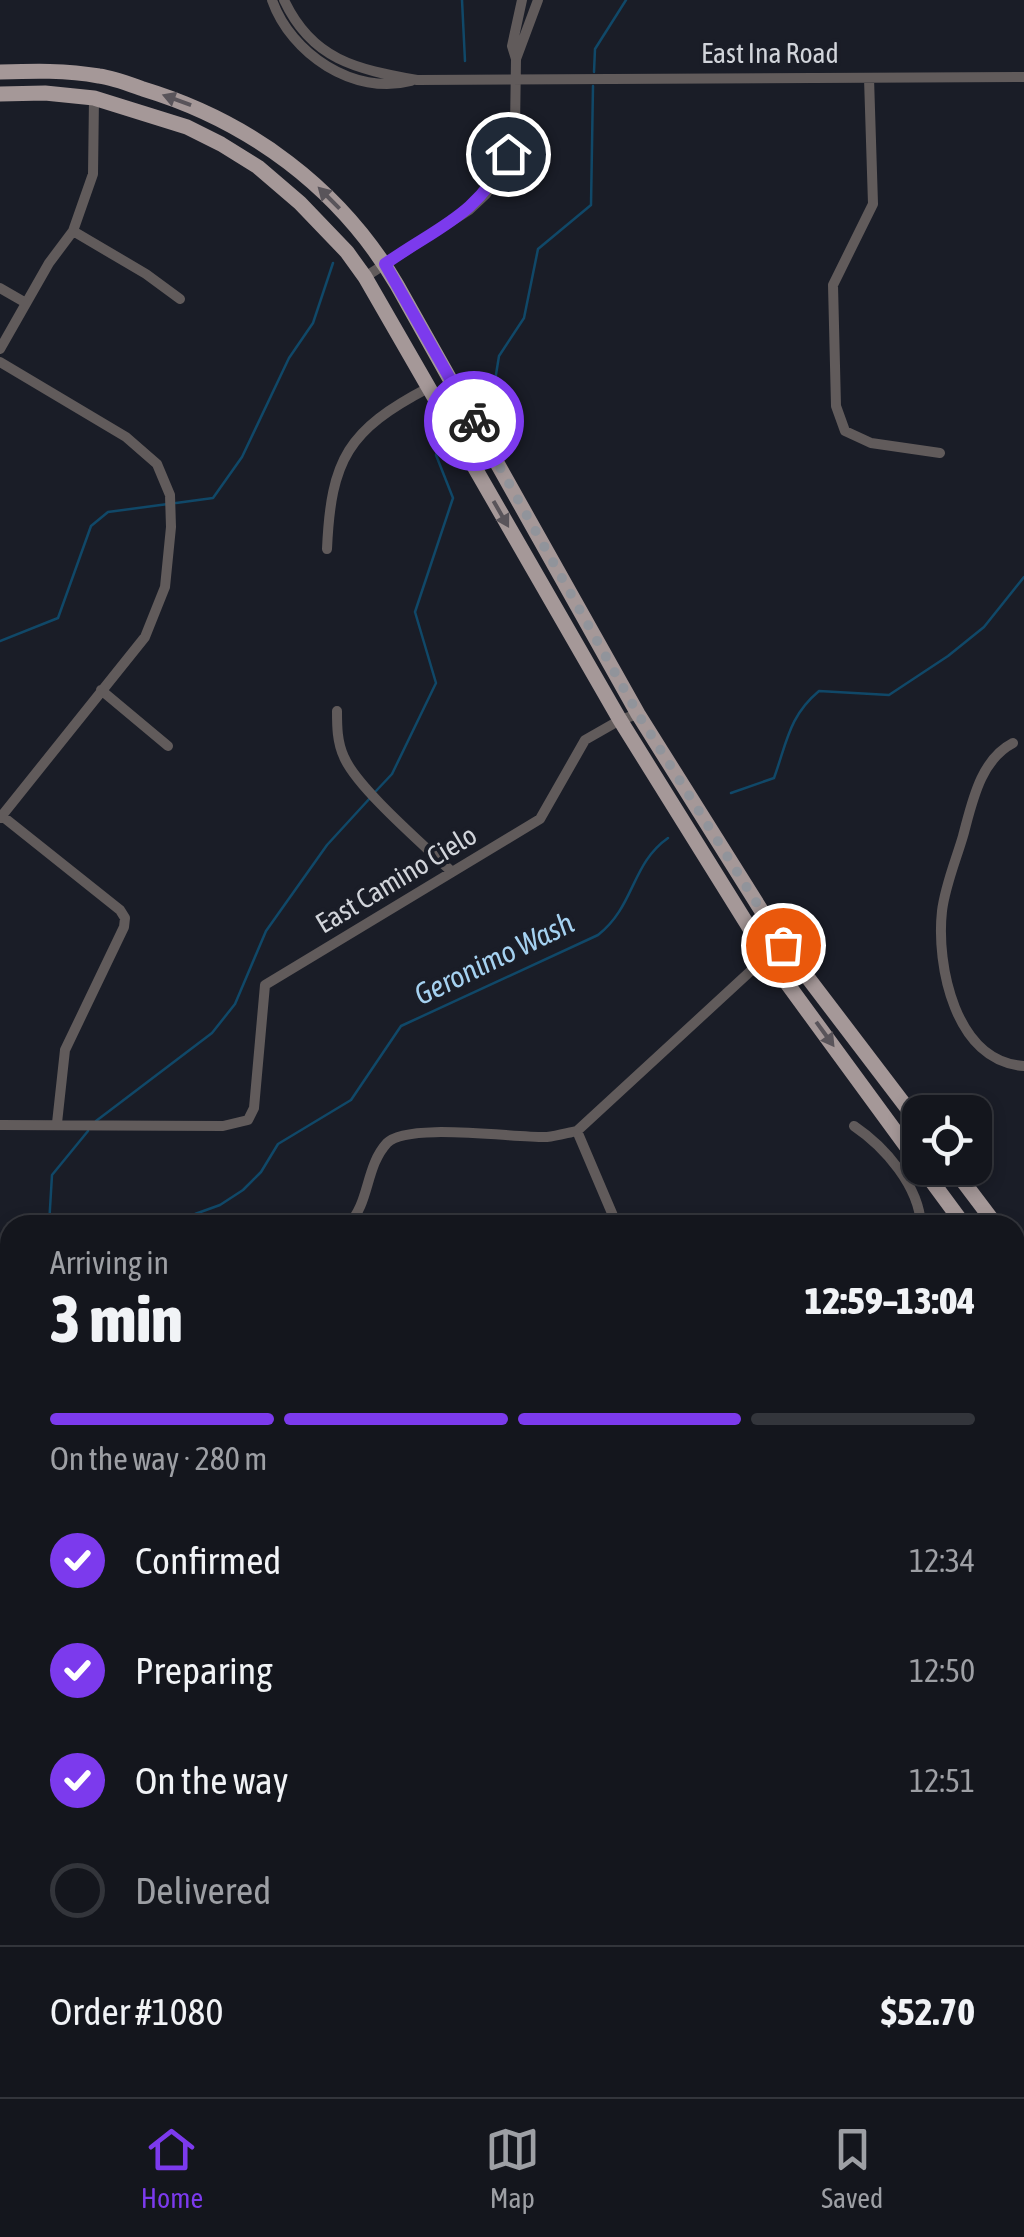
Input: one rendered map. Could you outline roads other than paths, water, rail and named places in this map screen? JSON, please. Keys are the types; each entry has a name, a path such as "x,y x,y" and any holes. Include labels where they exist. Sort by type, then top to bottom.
{"main road":[{"path":"0,72 102,76 223,118 264,142 354,223 385,264 638,714 783,945 902,1100"},
{"path":"0,94 94,98 187,127 258,167 347,252 620,720 767,956 902,1140"},
{"path":"935,1185 957,1215"},
{"path":"966,1185 988,1215"}],"street":[{"path":"272,0 283,24 305,50 338,72 392,86 416,80"},
{"path":"284,0 298,28 342,62 362,70 416,80"},
{"path":"365,277 469,210 486,194 508,154 516,128 516,59 512,46 522,0"},
{"path":"516,59 538,0"},
{"name":"East Ina Road","path":"416,80 1024,77"},
{"path":"869,78 873,204 833,285 836,406 845,431 871,443 940,453"},
{"path":"0,348 73,231 93,174 94,98"},
{"path":"73,231 146,274 180,300"},
{"path":"0,288 26,303"},
{"path":"0,362 126,438 156,464 170,495 165,587 145,637 1,817 120,910 125,918 65,1050 57,1124 0,1125"},
{"path":"327,549 330,498 339,467 362,434 386,410 428,388"},
{"path":"101,690 168,746"},
{"path":"337,710 344,760 452,872"},
{"name":"East Camino Cielo","path":"57,1124 223,1126 248,1120 254,1108 265,984 540,818 585,740 638,714"},
{"path":"1012,743 991,760 980,783 942,907 941,934 954,1011 970,1036 992,1055 1014,1066 1024,1066"},
{"path":"357,1215 374,1159 392,1138 426,1132 549,1137 577,1131 783,945"},
{"path":"854,1126 876,1142 912,1190 918,1215"},
{"path":"577,1131 613,1215"}],"waterway":[{"path":"462,0 465,61"},
{"path":"594,72 595,49 626,0"},
{"path":"482,401 494,387 499,356 524,318 538,249 591,205 593,86"},
{"path":"176,503 213,498 242,457 289,358 313,323 333,263"},
{"path":"376,791 392,774 436,683 415,612 453,498 436,455 439,447"},
{"path":"0,641 58,618 91,526 108,512 168,504"},
{"name":"Geronimo Wash","path":"731,793 774,778 795,720 819,691 889,695 984,627 1024,577"},
{"path":"96,1121 212,1033 235,1004 266,931 327,845 371,797"},
{"name":"Geronimo Wash","path":"189,1215 220,1205 243,1190 261,1172 278,1144 351,1100 401,1026 598,935 619,911 647,860 668,838"},
{"path":"50,1215 52,1175 88,1131"}]}
